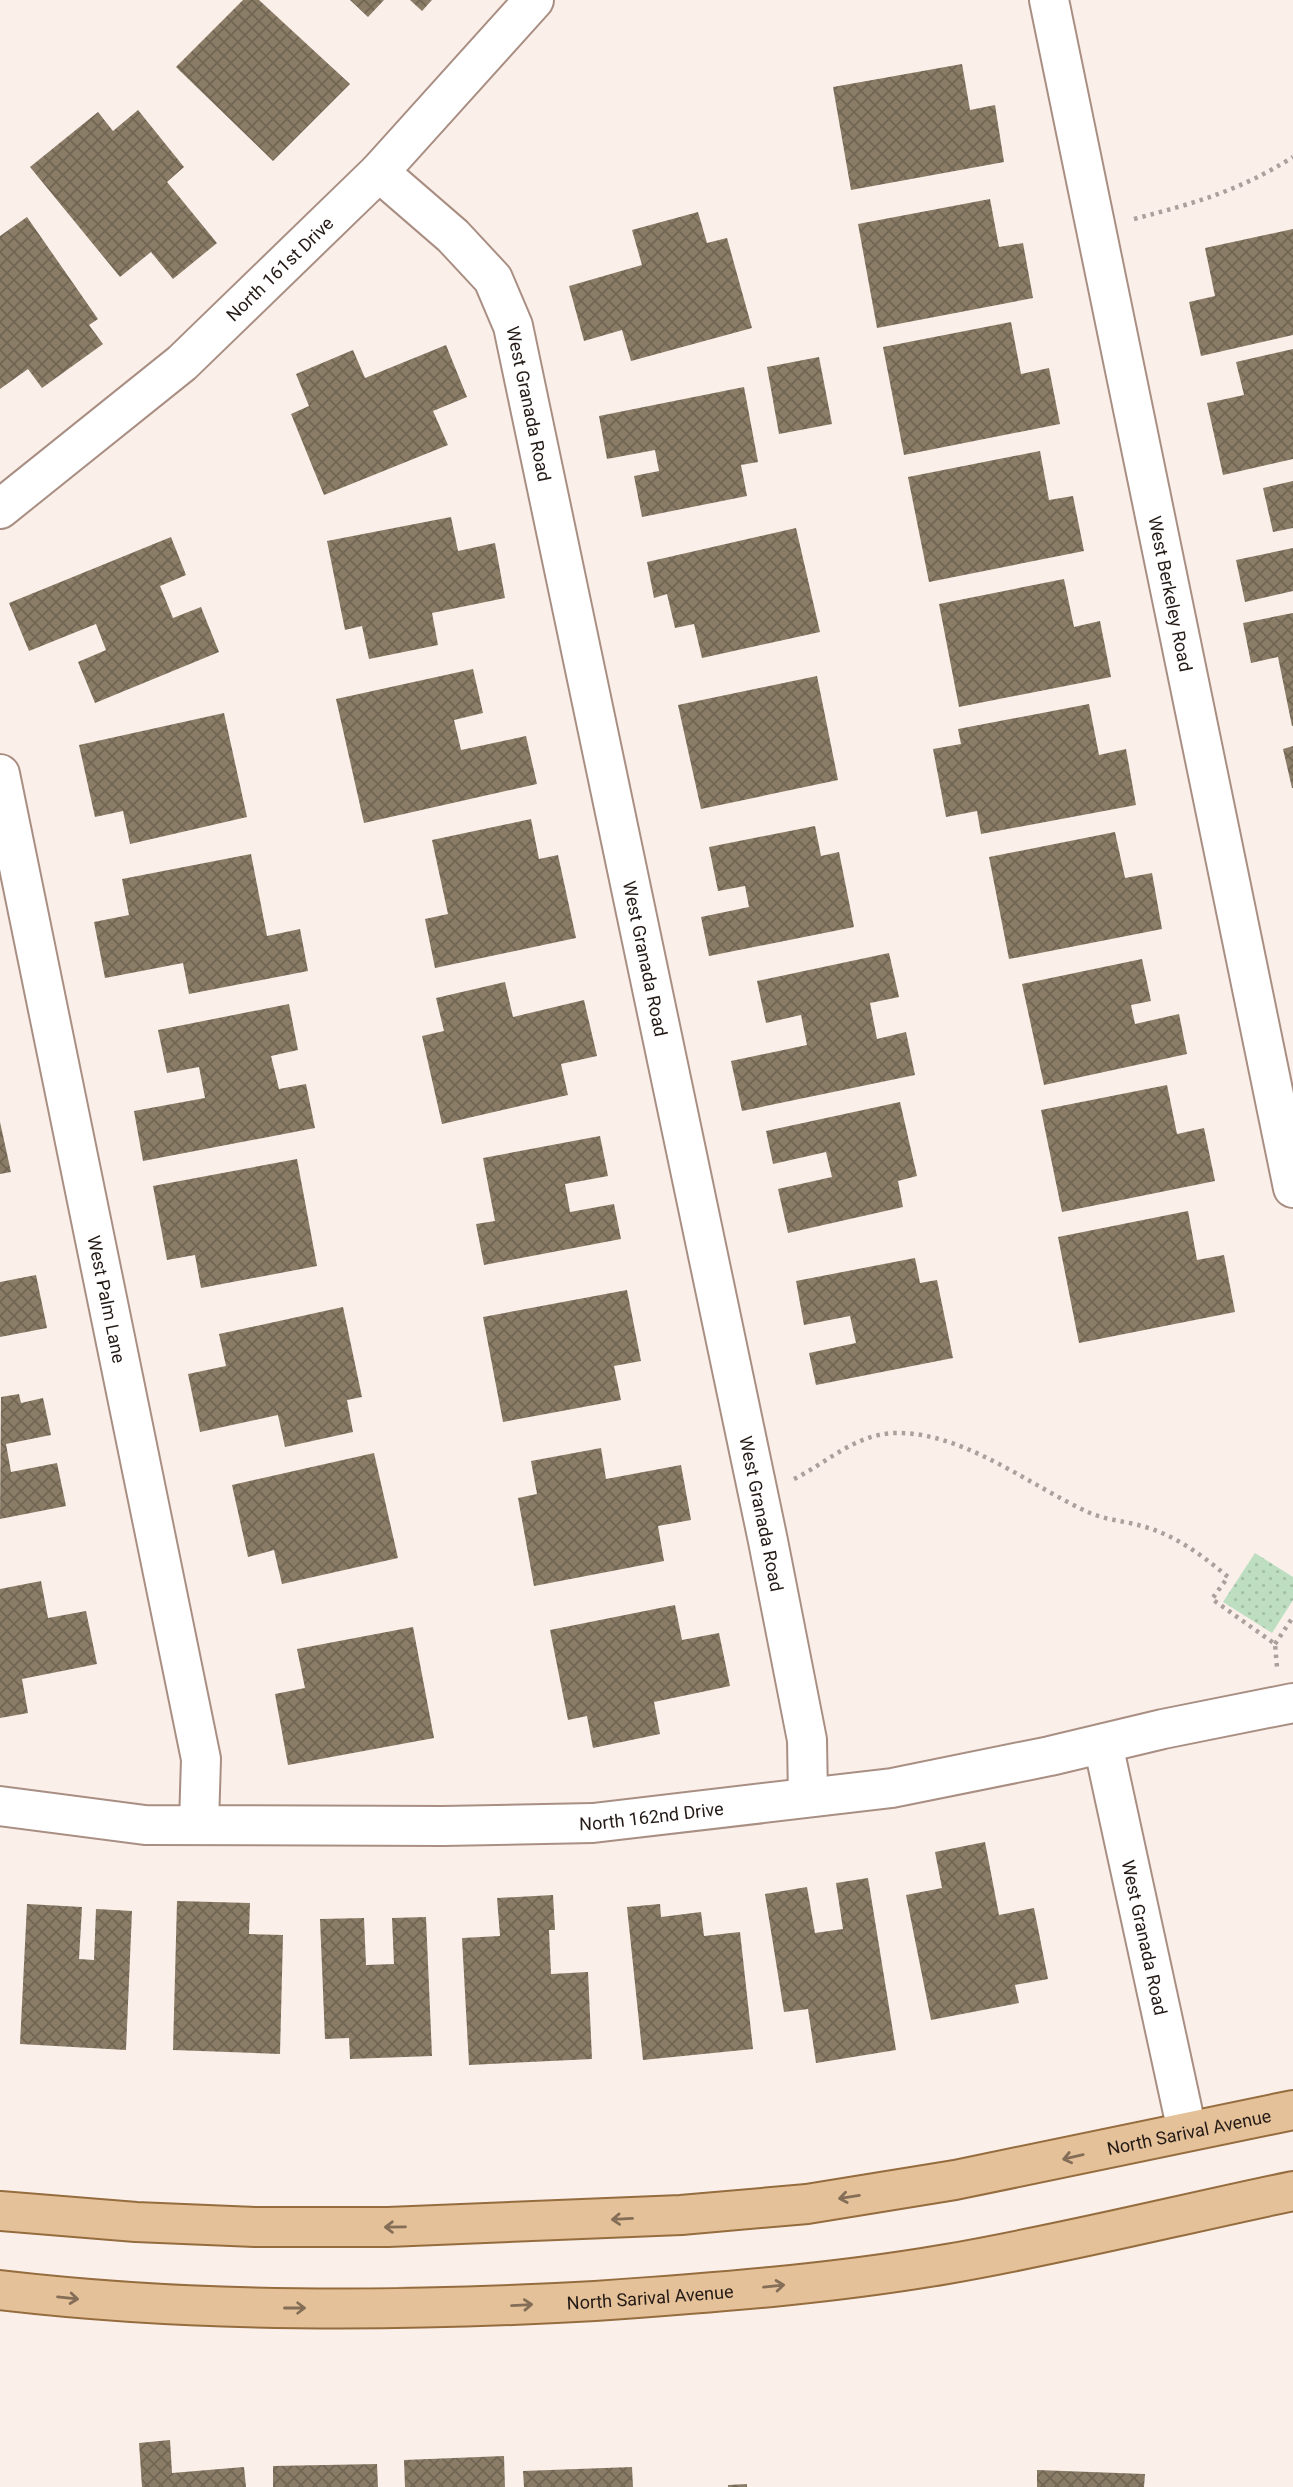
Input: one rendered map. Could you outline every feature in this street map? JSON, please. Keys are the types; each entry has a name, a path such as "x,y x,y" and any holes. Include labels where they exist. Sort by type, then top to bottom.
{"main road":[{"name":"North Sarival Avenue","path":"0,2211 136,2222 255,2227 401,2227 681,2215 807,2204 955,2180 1293,2110"},
{"name":"North Sarival Avenue","path":"0,2290 77,2299 257,2308 440,2308 687,2295 857,2277 947,2264 1293,2191"}],"street":[{"name":"North 161st Drive","path":"0,509 182,363 379,172 534,0"},
{"name":"West Berkeley Road","path":"1049,0 1293,1188"},
{"name":"West Granada Road","path":"379,172 453,236 493,279 513,326 807,1740 808,1797"},
{"name":"West Palm Lane","path":"0,774 201,1759 199,1824"},
{"name":"North 162nd Drive","path":"0,1806 145,1825 443,1826 593,1823 892,1788 1288,1704"},
{"name":"West Granada Road","path":"1102,1744 1187,2131"}],"path":[{"path":"1095,226 1214,197 1262,177 1293,157"},
{"path":"758,1496 798,1477 865,1437 896,1433 936,1439 990,1458 1060,1499 1094,1515 1144,1527 1181,1542 1228,1577 1212,1599 1275,1644 1288,1704"},
{"path":"1275,1644 1293,1617"}],"green space":[{"path":"1255,1553 1293,1577 1293,1600 1272,1633 1223,1602"}],"building":[{"path":"243,0 259,0 350,84 273,161 176,67"},
{"path":"350,0 384,0 368,17"},
{"path":"410,0 432,0 422,11"},
{"path":"962,64 970,110 995,105 1004,162 851,190 833,87"},
{"path":"138,110 184,167 167,182 217,243 173,279 151,252 120,277 30,167 98,112 113,131"},
{"path":"990,199 999,247 1023,243 1033,298 877,328 858,224"},
{"path":"698,212 707,243 727,238 752,328 631,361 622,330 584,341 569,286 642,265 632,230"},
{"path":"27,217 98,319 89,325 103,344 42,388 28,369 0,389 0,236"},
{"path":"1293,229 1293,335 1201,356 1189,302 1215,296 1205,248"},
{"path":"1011,322 1021,374 1049,368 1060,424 904,455 883,347"},
{"path":"446,345 467,397 433,411 448,445 324,495 291,414 309,406 296,374 353,350 365,378"},
{"path":"1293,349 1293,459 1223,475 1207,403 1244,395 1236,362"},
{"path":"819,357 832,424 779,434 767,367"},
{"path":"744,387 758,462 741,465 747,496 642,517 634,476 659,471 655,450 607,459 599,416"},
{"path":"1040,451 1049,500 1073,496 1084,551 929,582 908,477"},
{"path":"1293,481 1293,528 1273,532 1263,488"},
{"path":"451,517 458,551 495,543 505,598 432,613 438,645 369,659 362,626 345,630 327,541"},
{"path":"796,528 820,632 702,658 694,624 675,628 667,594 654,598 647,562"},
{"path":"171,537 186,575 160,586 173,618 201,607 219,652 95,703 78,662 106,650 96,624 29,651 9,603"},
{"path":"1293,548 1293,591 1245,602 1236,560"},
{"path":"1064,579 1074,627 1100,621 1111,677 959,707 939,604"},
{"path":"1293,613 1292,726 1278,657 1251,663 1243,623"},
{"path":"473,669 483,713 454,720 461,750 526,736 537,784 364,823 336,699"},
{"path":"817,676 838,780 701,809 678,705"},
{"path":"1089,704 1099,755 1126,749 1136,805 981,834 977,811 946,817 933,749 961,744 958,729"},
{"path":"224,713 247,817 130,844 123,811 95,817 79,745"},
{"path":"1293,746 1293,788 1292,788 1283,749"},
{"path":"531,819 539,859 558,855 576,938 435,968 425,919 448,914 432,840"},
{"path":"815,826 821,856 839,852 854,927 709,956 701,917 749,907 745,886 718,891 709,847"},
{"path":"1115,832 1125,878 1152,873 1162,929 1009,959 989,857"},
{"path":"251,854 267,936 300,929 308,971 189,994 183,963 105,978 94,922 129,915 122,879"},
{"path":"889,953 899,997 870,1003 877,1039 906,1032 915,1075 742,1111 731,1061 807,1045 801,1015 766,1023 757,981"},
{"path":"1142,959 1151,1001 1131,1005 1135,1024 1179,1014 1187,1054 1044,1085 1022,984"},
{"path":"505,982 513,1017 584,1000 597,1056 561,1064 568,1095 442,1124 422,1036 444,1031 436,998"},
{"path":"289,1004 298,1050 271,1056 279,1089 306,1084 315,1128 143,1161 134,1111 205,1098 199,1067 167,1073 158,1030"},
{"path":"1167,1085 1177,1134 1204,1128 1215,1181 1062,1212 1041,1110"},
{"path":"900,1102 917,1176 898,1181 903,1207 788,1233 778,1189 832,1177 826,1152 773,1164 766,1131"},
{"path":"0,1122 11,1172 0,1174"},
{"path":"600,1136 608,1176 565,1184 570,1212 614,1204 621,1239 484,1265 476,1224 495,1221 483,1158"},
{"path":"297,1159 317,1266 201,1288 195,1255 167,1260 153,1186"},
{"path":"1188,1211 1197,1260 1224,1255 1235,1312 1079,1343 1058,1237"},
{"path":"915,1258 920,1283 937,1280 953,1358 816,1385 809,1353 856,1343 850,1316 804,1325 796,1281"},
{"path":"36,1275 47,1328 0,1337 0,1282"},
{"path":"627,1290 641,1361 614,1366 621,1400 503,1422 483,1317"},
{"path":"343,1307 362,1397 347,1400 353,1432 285,1447 278,1415 200,1432 188,1374 226,1366 219,1334"},
{"path":"19,1394 21,1403 43,1398 51,1435 6,1444 11,1472 57,1463 66,1506 0,1519 1,1397"},
{"path":"601,1448 606,1479 681,1465 691,1520 658,1526 664,1561 534,1586 518,1498 537,1494 531,1461"},
{"path":"374,1453 398,1558 282,1584 274,1550 248,1557 232,1485"},
{"path":"41,1581 48,1618 86,1611 97,1664 22,1679 28,1713 0,1718 0,1589"},
{"path":"675,1605 682,1640 719,1633 730,1686 654,1702 660,1734 593,1748 587,1716 568,1720 550,1630"},
{"path":"413,1627 434,1738 288,1765 275,1694 305,1688 297,1649"},
{"path":"985,1842 999,1915 1034,1908 1048,1979 1015,1985 1019,2003 931,2020 906,1895 942,1888 935,1852"},
{"path":"868,1878 896,2050 816,2063 808,2009 784,2012 765,1894 807,1887 815,1933 843,1929 836,1883"},
{"path":"553,1895 555,1930 549,1930 551,1974 588,1972 592,2059 469,2065 462,1938 500,1936 497,1898"},
{"path":"177,1901 250,1903 249,1934 283,1935 280,2054 173,2050"},
{"path":"27,1904 82,1907 79,1959 94,1960 96,1909 132,1911 126,2050 20,2044"},
{"path":"660,1904 661,1917 701,1912 704,1936 740,1932 753,2049 643,2060 627,1907"},
{"path":"426,1917 432,2056 350,2059 349,2038 325,2039 320,1919 364,1918 366,1965 394,1964 392,1918"},
{"path":"170,2440 172,2473 244,2467 246,2487 142,2487 139,2443"},
{"path":"504,2456 505,2487 405,2487 404,2460"},
{"path":"377,2464 378,2487 273,2487 273,2466"},
{"path":"632,2467 633,2487 524,2487 523,2471"},
{"path":"1037,2470 1145,2474 1144,2487 1037,2487"},
{"path":"747,2484 747,2487 728,2487 728,2485"}]}
